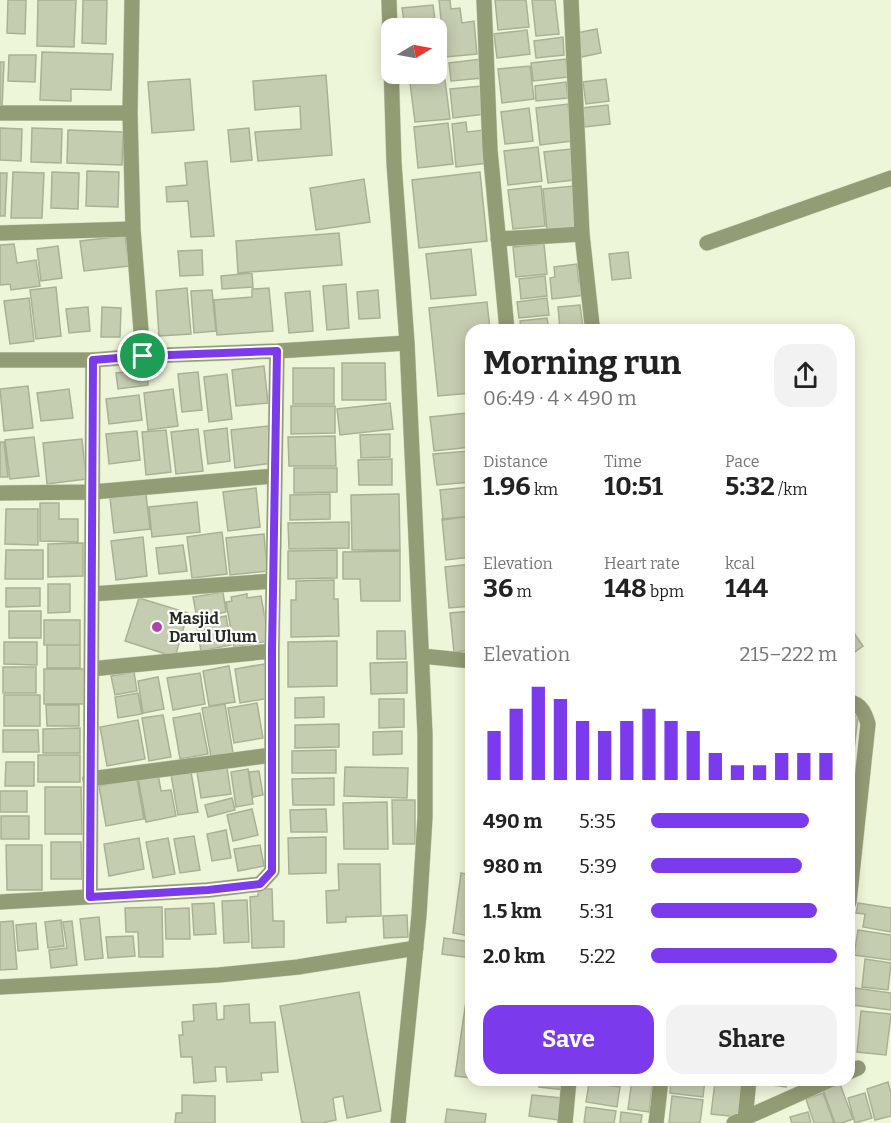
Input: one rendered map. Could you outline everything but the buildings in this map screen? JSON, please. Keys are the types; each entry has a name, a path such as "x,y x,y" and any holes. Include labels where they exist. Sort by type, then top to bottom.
{"street":[{"path":"132,0 130,113 133,229 143,356"},
{"path":"389,0 394,163 407,343 425,734 425,817 416,948 398,1123"},
{"path":"484,0 489,150 506,324"},
{"path":"571,0 582,234 592,324"},
{"path":"0,113 130,113"},
{"path":"707,243 891,178"},
{"path":"0,233 133,229"},
{"path":"498,239 582,234"},
{"path":"0,360 93,360 407,343"},
{"path":"0,902 208,890 260,884 272,871 272,651 277,351"},
{"path":"90,897 93,360"},
{"path":"0,493 93,492 274,476"},
{"path":"92,594 273,581"},
{"path":"91,669 272,651"},
{"path":"422,656 465,660"},
{"path":"855,704 863,709 868,724 855,793"},
{"path":"90,779 272,755"},
{"path":"0,987 230,974 298,967 416,948"},
{"path":"565,1123 568,1086"},
{"path":"657,1123 660,1086"},
{"path":"740,1121 748,1086"},
{"path":"740,1121 818,1086"}],"place":[{"name":"Masjid Darul Ulum","path":"157,627"}],"route":[{"path":"277,351 272,651 272,871 260,884 208,890 90,897 93,360 143,356 277,351"}]}
